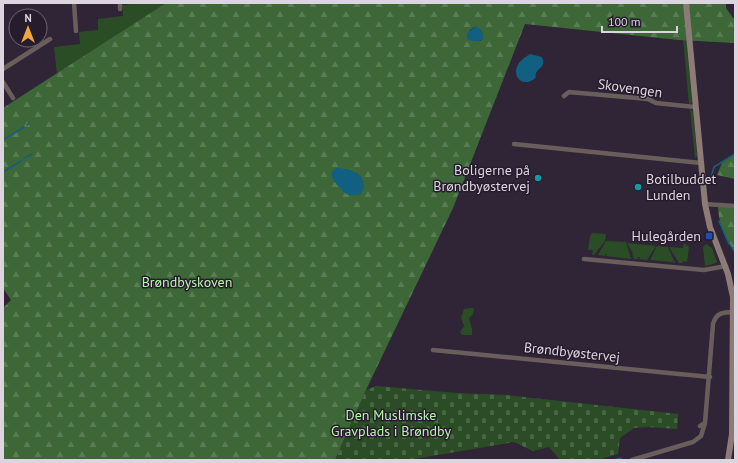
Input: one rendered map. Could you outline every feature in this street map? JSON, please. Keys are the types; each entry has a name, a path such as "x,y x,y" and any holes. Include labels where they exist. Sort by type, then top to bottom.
{"street":[{"path":"74,3 76,31"},
{"path":"120,3 120,9"},
{"path":"686,3 705,204 710,226 726,266 733,297 732,434 728,460"},
{"path":"3,69 50,39"},
{"path":"3,82 13,98"},
{"name":"Skovengen","path":"564,96 569,92 648,99 656,103 695,107"},
{"path":"514,144 701,163"},
{"path":"705,204 735,206"},
{"path":"584,259 704,270 726,266"},
{"path":"632,460 693,442 701,436 705,423 710,377 712,328 714,320 720,313 733,312"},
{"name":"Brøndbyøstervej","path":"433,350 710,377"},
{"path":"700,426 705,423"}],"green space":[{"path":"166,3 57,74 54,47 80,44 79,32 98,30 98,19 123,16 122,5"},
{"name":"Brøndbyskoven","path":"166,3 726,3 726,8 733,18 735,18 735,43 679,40 525,24 453,208 366,390 335,460 3,460 3,308 11,300 3,288 3,108","holes":["474,27 481,30 483,35 481,41 470,40 469,31","346,169 358,174 361,193 350,195 341,188"]},
{"path":"680,3 683,3 692,102 689,105"},
{"path":"690,109 693,111 697,156 695,158"},
{"path":"735,154 735,179 717,175 722,163"},
{"path":"718,205 735,207 735,253 723,230 719,218"},
{"path":"592,233 606,234 605,241 594,255 592,255 593,250 588,250 590,236"},
{"path":"606,241 626,242 631,259 606,256 607,254 605,254 605,256 598,255"},
{"path":"627,243 656,246 647,260 639,259 640,257 638,257 638,259 634,259 633,253"},
{"path":"684,243 689,247 687,262 683,261 682,263 679,263 669,247 683,248"},
{"path":"706,244 712,248 717,262 705,266 703,247"},
{"path":"657,246 668,247 675,263 673,263 673,261 650,260"},
{"path":"464,309 474,309 473,314 469,318 472,335 462,335 460,332 464,326 461,317"},
{"name":"Den Muslimske Gravplads i Brøndby","path":"376,386 457,393 506,395 678,414 677,429 648,427 634,428 620,438 618,454 597,460 560,460 549,447 533,451 514,442 408,460 335,460 366,390"}],"water":[{"path":"476,26 482,32 483,40 475,41 467,39 467,33"},
{"path":"530,54 542,57 543,65 536,73 536,77 534,79 529,82 524,82 517,76 517,66"},
{"path":"336,168 342,168 359,175 364,184 362,192 356,195 345,193 332,178 333,170"}],"waterway":[{"path":"735,23 735,43"},
{"path":"3,140 24,127"},
{"path":"25,158 32,154"},
{"path":"711,177 714,167 735,154"},
{"path":"3,172 21,161"},
{"path":"719,221 728,242 735,252"},
{"path":"614,460 621,458"}],"place":[{"name":"Boligerne på Brøndbyøstervej","path":"538,178"},
{"name":"Botilbuddet Lunden","path":"638,187"},
{"name":"Hulegården","path":"709,236"}]}
